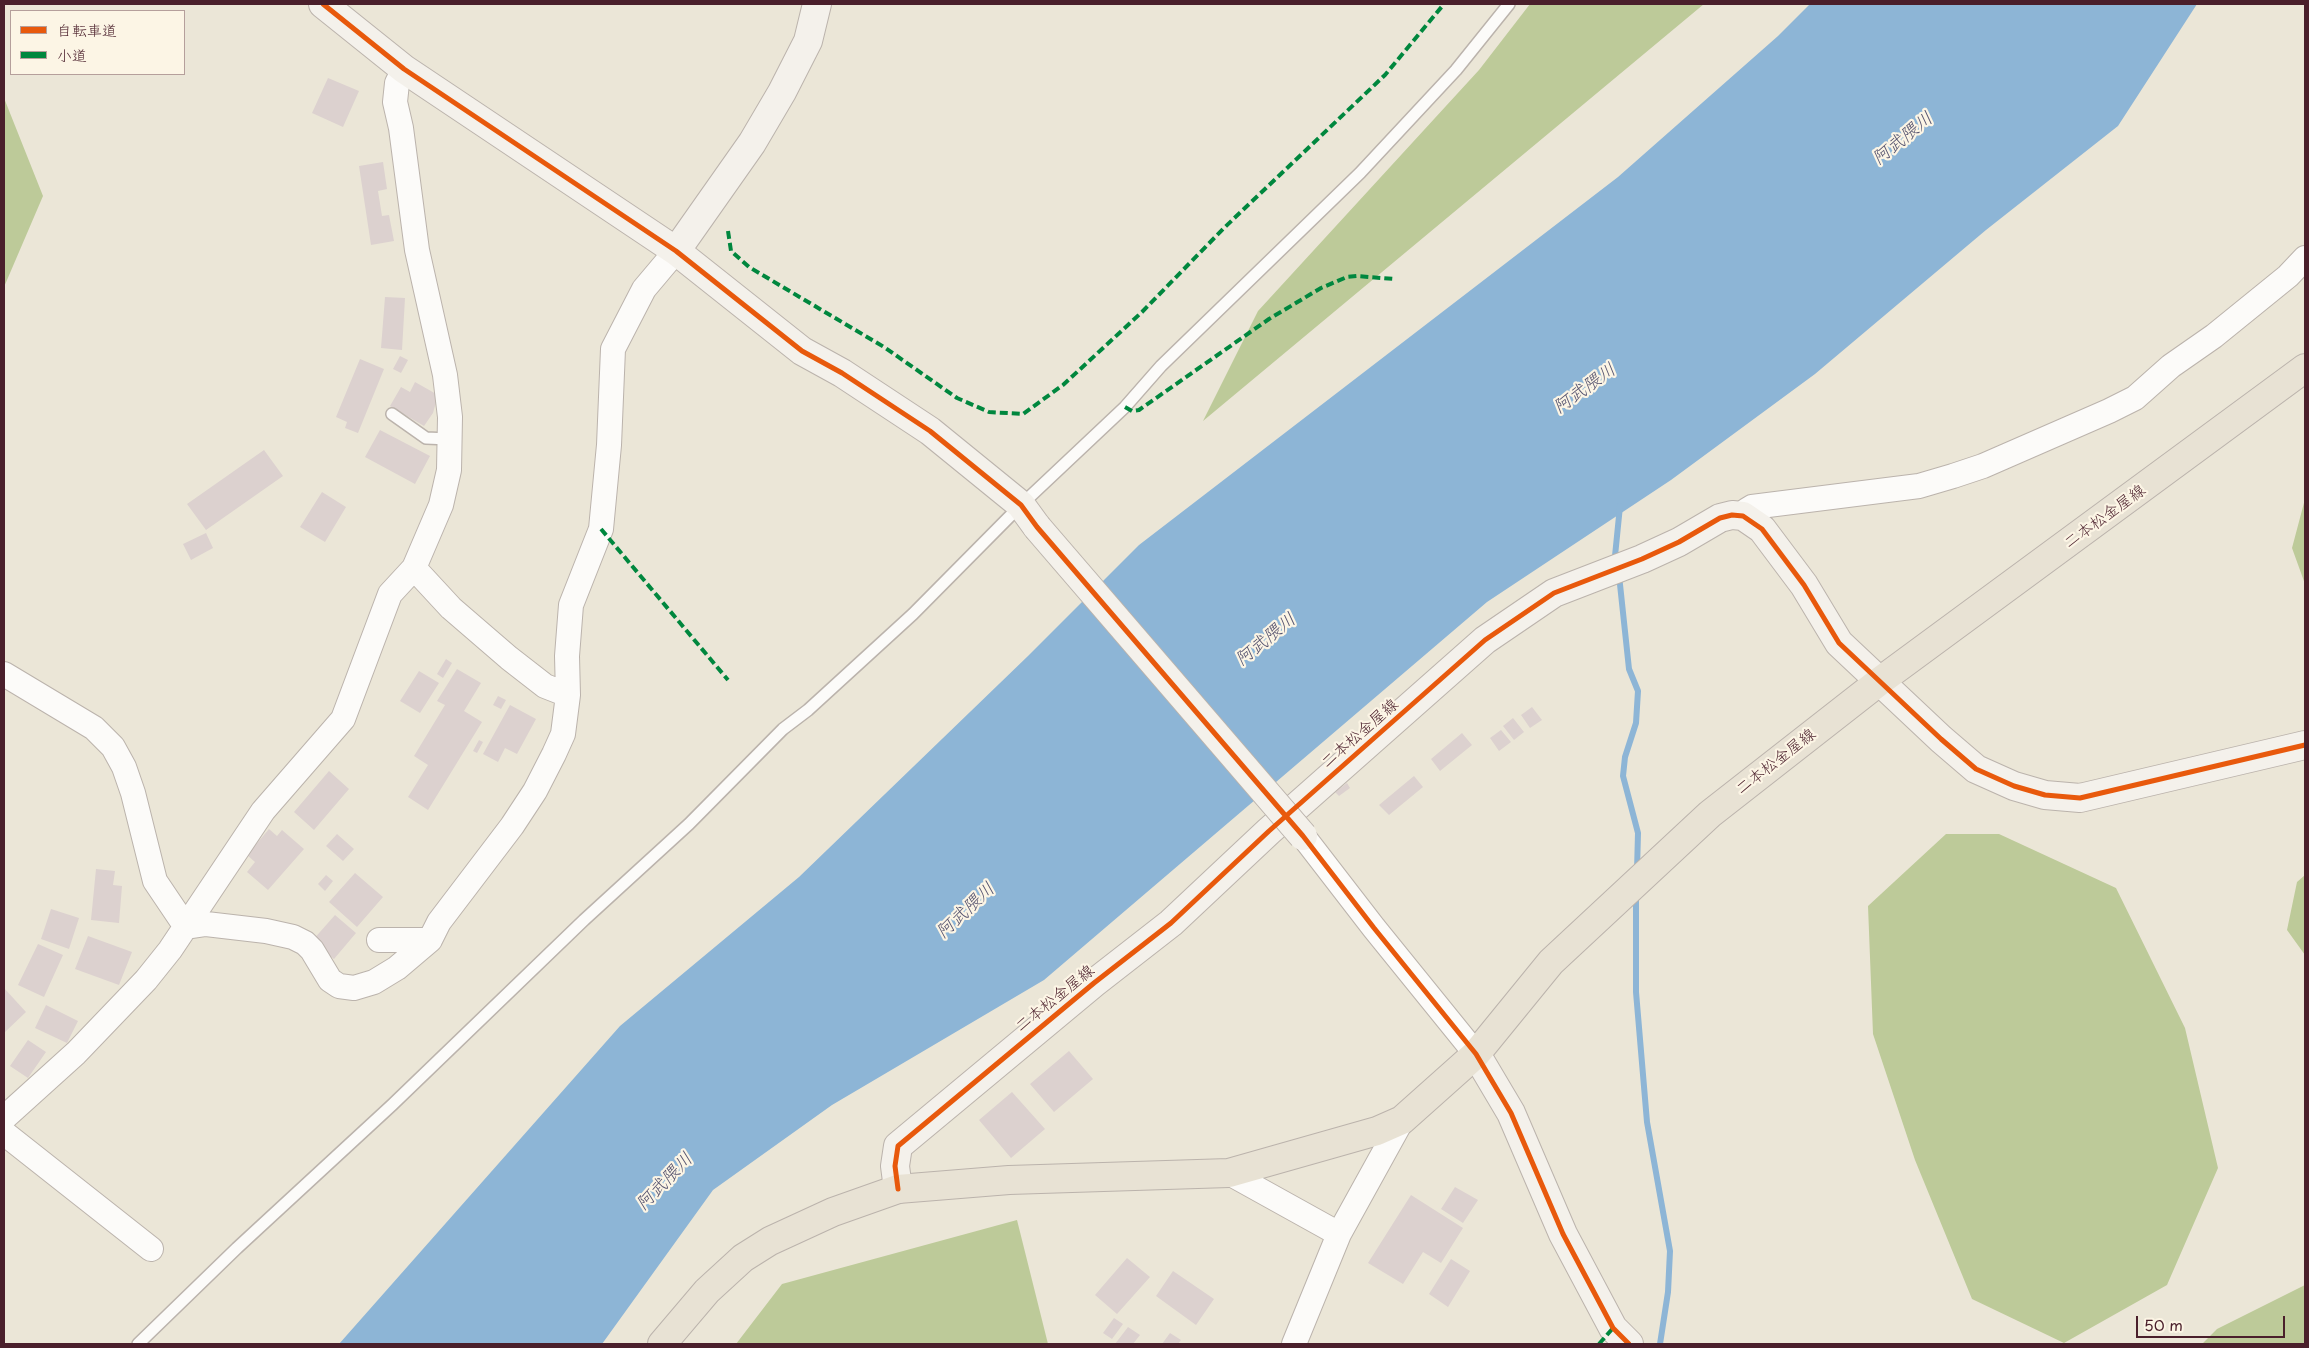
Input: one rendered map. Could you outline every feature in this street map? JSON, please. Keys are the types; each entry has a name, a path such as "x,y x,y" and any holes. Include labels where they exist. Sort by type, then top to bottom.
{"main road":[{"name":"二本松金屋線","path":"662,1344 707,1291 743,1258 770,1241 833,1212 898,1189 1009,1180 1229,1174 1377,1131 1402,1120 1476,1054 1551,962 1710,814 1880,682 2305,368"}],"street":[{"path":"323,4 404,69 676,251 802,351 842,373 930,431 1020,505 1303,836 1374,928 1476,1054 1511,1114 1546,1192 1562,1234 1613,1328 1629,1344"},
{"path":"186,927 206,924 266,931 293,937 305,942 330,980 339,986 354,988 374,982 397,968 430,940 439,922 535,792 563,734 568,695 567,656 571,605 601,529 605,496 613,349 644,289 676,251 752,143 782,92 808,41 817,4"},
{"path":"4,1118 76,1053 146,980 186,927 263,811 343,719 390,594 414,568 440,505 449,470 450,417 445,375 417,250 401,128 395,102 397,83 404,69"},
{"path":"2305,258 2280,282 2214,336 2171,366 2135,398 2108,411 1984,466 1919,486 1752,507 1747,510 1744,516 1758,525 1775,543 1804,585 1839,643 1941,740 1976,769 2014,786 2045,796 2080,798 2305,745"},
{"name":"二本松金屋線","path":"898,1189 895,1166 898,1146 1087,989 1171,923 1269,831 1485,640 1554,593 1642,559 1679,542 1720,518 1732,515 1744,516"},
{"path":"414,568 451,608 509,658 545,686 568,695"},
{"path":"4,674 94,728 113,747 124,767 133,793 155,881 186,927"},
{"path":"379,940 430,940"},
{"path":"1294,1344 1339,1234 1402,1120"},
{"path":"4,1133 151,1249"},
{"path":"1229,1174 1339,1234"}],"lane":[{"path":"138,1344 392,1105 584,920 689,824 783,728 808,710 913,614 1020,505 1125,406 1161,366 1360,173 1456,70 1509,4"},
{"path":"392,414 426,438 449,439"}],"green space":[{"path":"1530,4 1704,4 1203,421 1258,311 1479,70"},
{"path":"4,98 43,196 4,287"},
{"path":"2305,499 2305,584 2292,548"},
{"path":"1946,834 1999,834 2116,888 2185,1028 2218,1168 2167,1285 2064,1343 1972,1299 1915,1160 1873,1034 1868,906"},
{"path":"2305,875 2305,955 2287,930 2297,882"},
{"path":"1017,1220 1048,1344 736,1344 782,1284"},
{"path":"2305,1285 2305,1344 2202,1344 2217,1329"}],"water":[{"name":"阿武隈川","path":"1810,4 2197,4 2118,126 1986,230 1815,374 1671,480 1487,602 1044,980 832,1105 713,1190 602,1344 339,1344 620,1026 799,877 1028,656 1139,545 1618,177 1778,36"}],"building":[{"path":"328,78 359,91 343,127 312,113"},
{"path":"383,162 387,189 378,191 382,216 389,215 394,241 371,245 359,166"},
{"path":"385,297 405,298 402,350 381,348"},
{"path":"400,356 408,360 401,373 393,369"},
{"path":"360,359 384,369 358,433 345,428 347,422 336,417"},
{"path":"415,382 438,395 433,413 424,426 390,406 401,387 410,392"},
{"path":"380,430 430,456 415,484 365,457"},
{"path":"264,450 283,476 206,530 187,504"},
{"path":"322,492 346,507 325,542 300,527"},
{"path":"206,533 213,548 191,560 183,544"},
{"path":"446,659 452,663 443,678 437,674"},
{"path":"457,669 481,683 464,711 482,722 428,810 408,797 428,765 414,756 445,705 437,701"},
{"path":"419,671 439,683 420,713 400,701"},
{"path":"498,696 506,700 501,709 493,705"},
{"path":"510,705 536,719 517,754 505,748 498,762 483,754"},
{"path":"1532,707 1542,720 1530,728 1521,715"},
{"path":"1513,718 1524,732 1514,740 1503,726"},
{"path":"1501,730 1511,742 1499,751 1490,738"},
{"path":"1462,733 1472,745 1440,771 1431,759"},
{"path":"479,740 483,742 477,753 473,751"},
{"path":"329,771 349,789 314,830 294,812"},
{"path":"1414,776 1423,787 1389,815 1379,805"},
{"path":"1347,783 1350,788 1339,796 1335,792"},
{"path":"269,829 277,836 282,830 304,849 268,890 247,872 255,862 247,855"},
{"path":"337,834 354,849 343,861 326,846"},
{"path":"96,869 115,871 113,885 122,886 119,923 91,920"},
{"path":"355,873 383,897 357,927 329,902"},
{"path":"326,875 333,881 325,891 318,884"},
{"path":"51,909 79,918 69,949 41,939"},
{"path":"335,915 356,933 334,959 312,941"},
{"path":"88,936 132,952 119,985 75,969"},
{"path":"38,944 63,955 44,997 18,985"},
{"path":"4,988 26,1012 4,1033"},
{"path":"46,1005 78,1021 67,1043 35,1028"},
{"path":"28,1040 46,1052 28,1078 10,1066"},
{"path":"1069,1051 1093,1079 1054,1112 1030,1084"},
{"path":"1012,1092 1045,1129 1011,1158 979,1120"},
{"path":"1455,1187 1478,1200 1463,1223 1441,1209"},
{"path":"1411,1195 1463,1228 1441,1263 1423,1252 1403,1284 1368,1263"},
{"path":"1127,1258 1150,1277 1117,1314 1095,1295"},
{"path":"1451,1259 1470,1271 1448,1307 1429,1294"},
{"path":"1173,1271 1214,1299 1196,1325 1156,1296"},
{"path":"1114,1318 1123,1324 1112,1339 1103,1333"},
{"path":"1128,1327 1140,1335 1133,1344 1115,1344"},
{"path":"1170,1333 1181,1340 1178,1344 1162,1344"}],"waterway":[{"path":"1616,563 1620,506"},
{"path":"1619,575 1629,669 1638,691 1636,723 1625,757 1623,776 1638,833 1637,871"},
{"path":"1636,894 1636,992 1647,1122 1670,1251 1668,1292 1660,1344"}],"marked path":[{"path":"728,231 731,251 749,267 884,347 957,398 989,412 1023,414 1063,385 1142,312 1225,227 1385,75 1444,4"},
{"path":"1125,407 1132,411 1139,410 1269,319 1321,288 1347,277 1394,279"},
{"path":"601,529 728,680"},
{"path":"1599,1344 1613,1328"}],"cycle path":[{"path":"323,4 404,69 676,251 802,351 842,373 930,431 1021,505 1037,527 1303,836 1374,928 1476,1054 1511,1113 1563,1234 1613,1328 1629,1344"},
{"path":"898,1189 895,1166 898,1146 1094,983 1171,923 1269,831 1485,640 1554,593 1642,559 1679,542 1720,518 1732,515 1743,516 1762,529 1804,585 1839,643 1941,739 1976,769 2014,786 2045,795 2080,798 2305,745"}]}
